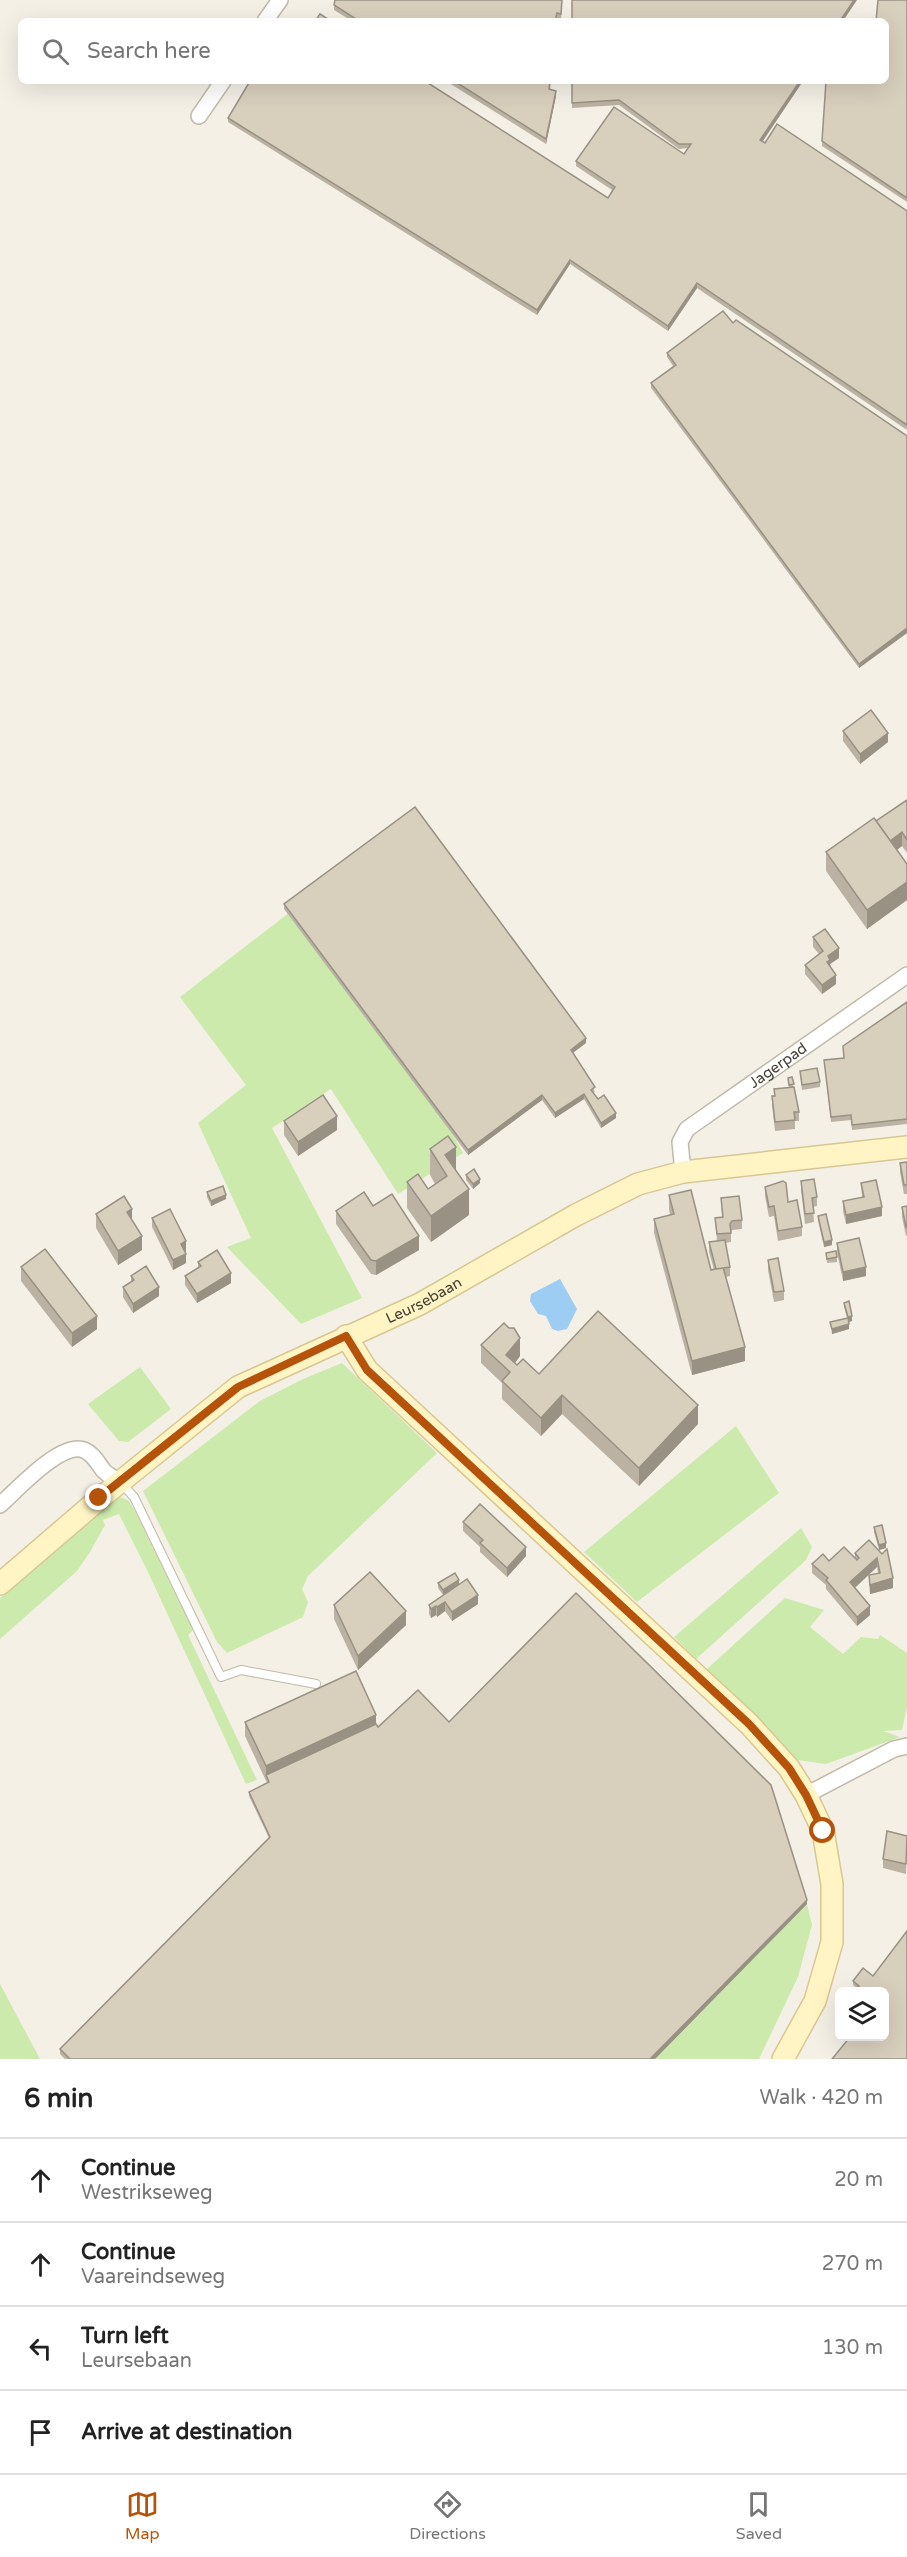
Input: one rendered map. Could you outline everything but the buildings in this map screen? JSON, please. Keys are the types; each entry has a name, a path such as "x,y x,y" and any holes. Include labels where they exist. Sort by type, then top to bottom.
{"street":[{"path":"267,18 280,0"},
{"path":"199,116 221,84"},
{"name":"Jagerpad","path":"683,1172 680,1142 687,1129 907,975"},
{"name":"Leursebaan","path":"0,1584 119,1482 238,1387 420,1304 576,1215 638,1184 683,1172 907,1148"},
{"path":"346,1336 367,1370 749,1724 789,1768 806,1795 823,1831 832,1884 832,1942 815,2001 783,2059"},
{"path":"0,1505 58,1454 70,1449 84,1450 92,1455 105,1472 119,1482"},
{"path":"806,1795 894,1749 907,1746"}],"lane":[{"path":"119,1482 134,1497 221,1677 241,1670 316,1684"}],"green space":[{"path":"294,909 455,1138 463,1153 398,1194 331,1089 272,1128 362,1298 301,1324 227,1247 251,1238 198,1123 246,1085 180,997"},
{"path":"342,1363 437,1453 308,1576 302,1589 308,1602 303,1617 227,1653 217,1642 143,1491 260,1401 303,1379"},
{"path":"140,1367 171,1409 128,1442 119,1441 88,1404"},
{"path":"736,1426 779,1493 637,1602 584,1552"},
{"path":"116,1495 129,1501 135,1511 193,1630 188,1635 257,1780 246,1784 119,1514 103,1520 105,1525 77,1571 0,1639 0,1598"},
{"path":"801,1528 812,1547 806,1560 696,1659 674,1637"},
{"path":"785,1598 824,1610 810,1627 843,1654 861,1637 878,1639 880,1635 907,1653 907,1707 902,1730 883,1731 900,1737 826,1764 791,1759 767,1726 707,1669"},
{"path":"807,1904 812,1925 798,1977 759,2059 655,2059"},
{"path":"0,1984 40,2059 0,2059"}],"water":[{"path":"560,1279 577,1309 567,1329 558,1331 552,1329 546,1316 538,1314 530,1301 531,1294"}],"route":[{"path":"99,1498 238,1387 346,1336 367,1370 476,1468 749,1724 789,1768 806,1795 823,1831"}]}
